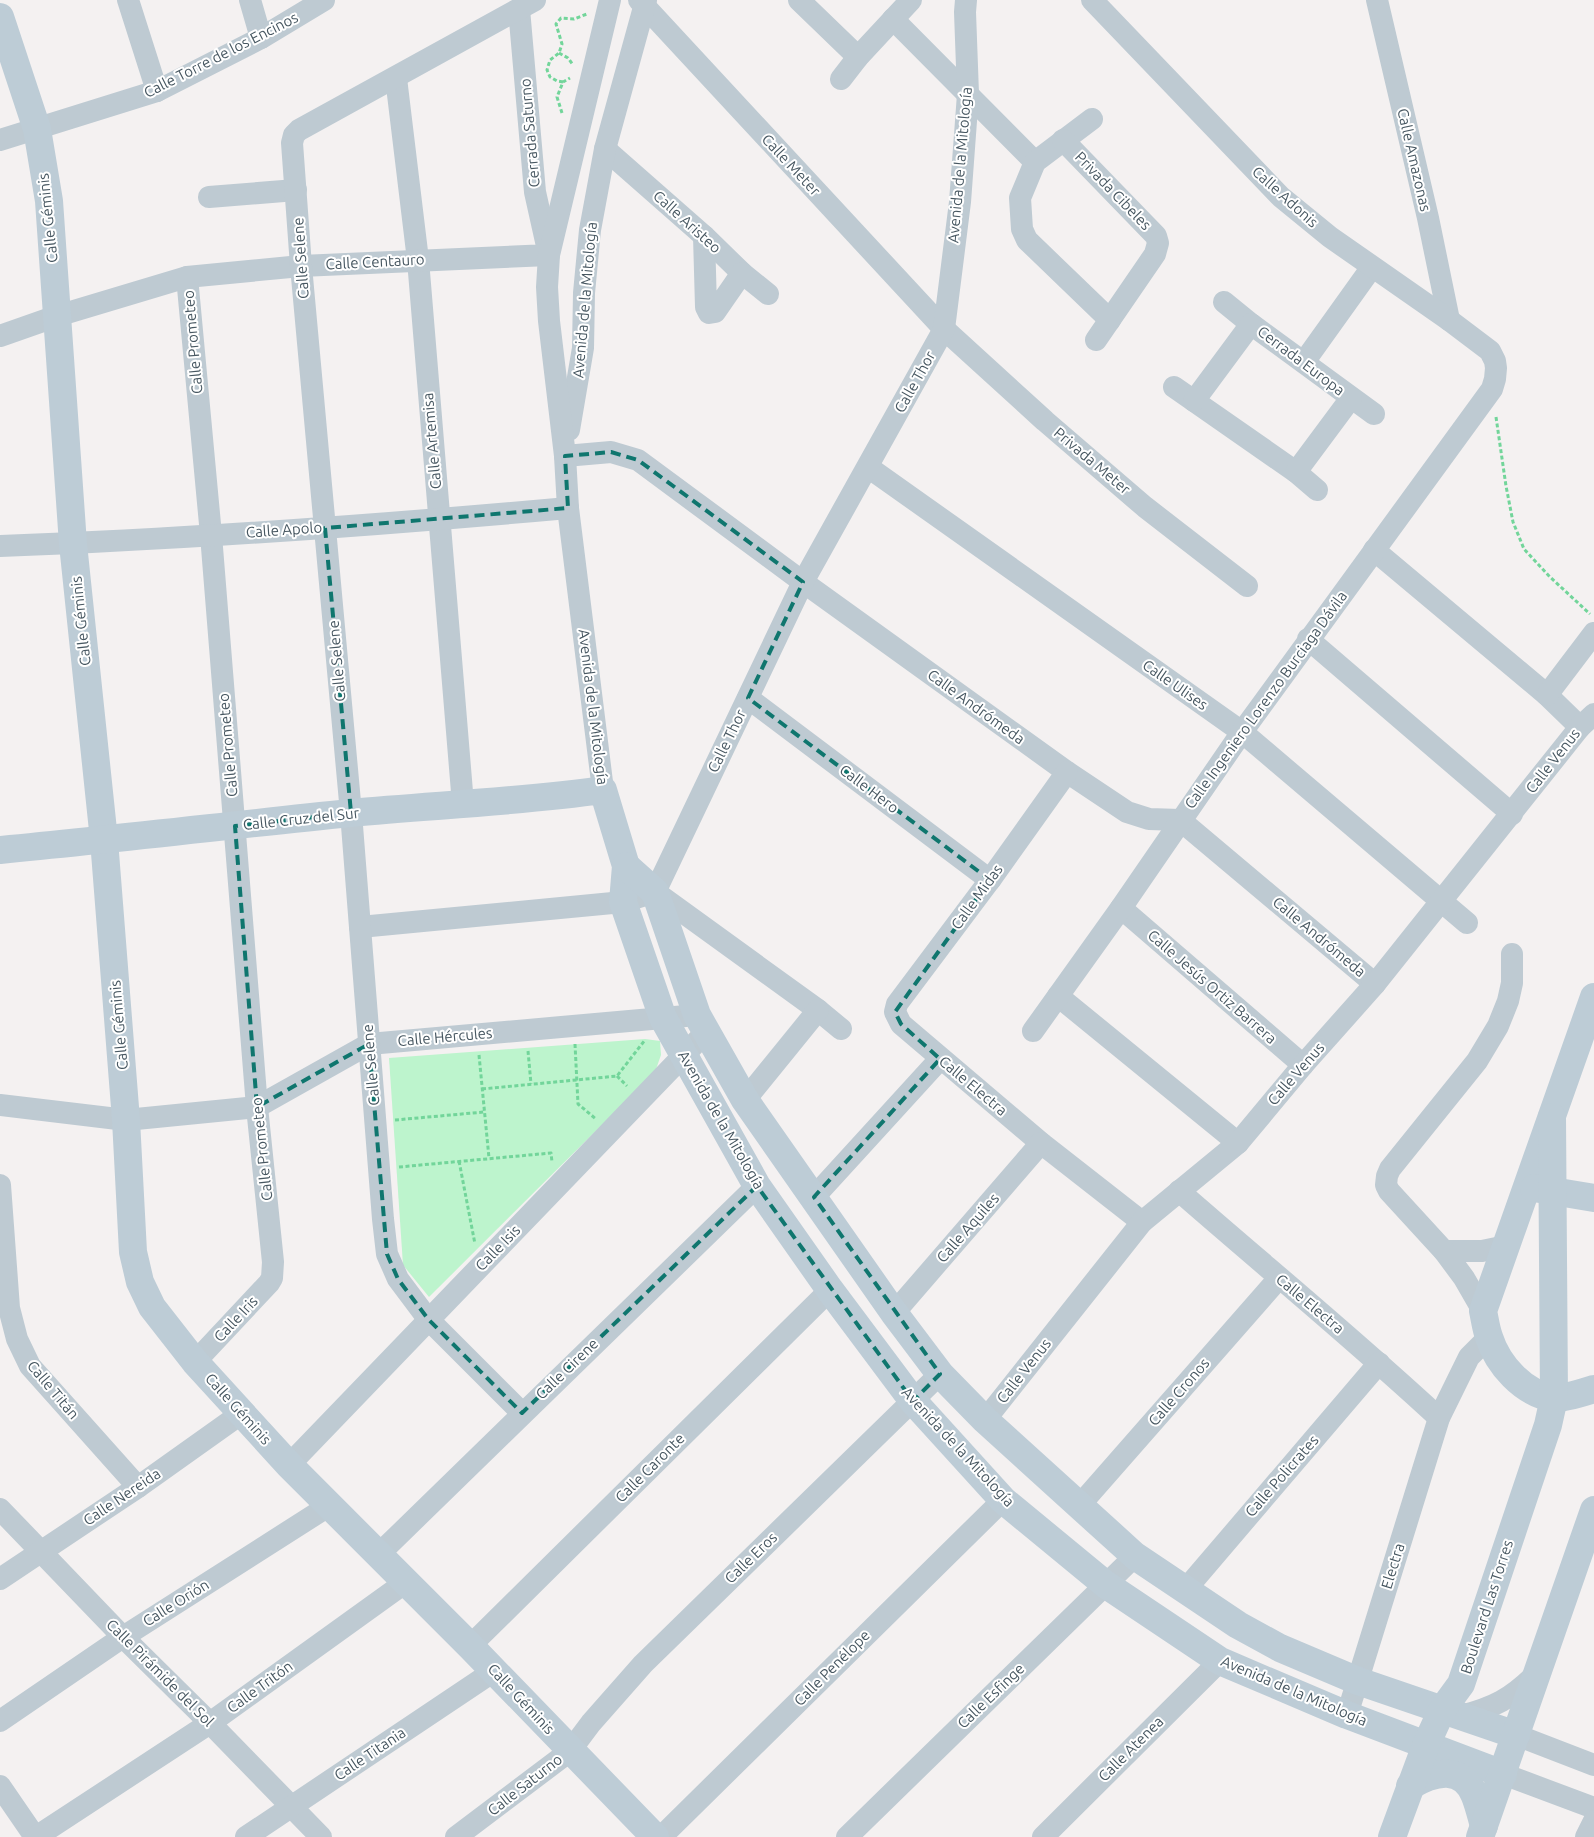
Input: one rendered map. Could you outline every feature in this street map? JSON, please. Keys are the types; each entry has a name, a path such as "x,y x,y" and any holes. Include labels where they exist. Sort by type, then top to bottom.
{"street":[{"path":"128,0 157,91"},
{"path":"250,0 261,38"},
{"name":"Calle Torre de los Encinos","path":"0,140 157,91 261,38 324,0"},
{"path":"798,0 858,57"},
{"path":"841,78 911,0"},
{"name":"Avenida de la Mitología","path":"944,329 960,202 968,94 966,0"},
{"name":"Calle Adonis","path":"1092,0 1281,197 1372,267 1490,351 1495,361 1494,379"},
{"name":"Calle Amazonas","path":"1377,0 1428,218 1449,320"},
{"name":"Avenida de la Mitología","path":"565,456 583,348 584,293 590,230 605,149 642,2"},
{"name":"Calle Meter","path":"642,2 944,329"},
{"name":"Avenida de la Mitología","path":"609,3 549,255 547,287 549,321 565,456 568,508 603,790 626,866 623,902 663,1018 757,1186 830,1290 912,1401 1003,1500 1105,1584 1220,1661 1347,1715 1594,1808"},
{"name":"Cerrada Saturno","path":"527,5 534,192 549,255"},
{"name":"Calle Selene","path":"522,1413 428,1319 398,1279 387,1254 351,813 301,266 292,143 294,135 299,130 527,5"},
{"name":"Calle Géminis","path":"0,17 37,129 49,201 73,544 104,840 126,1120 133,1252 140,1282 152,1307 195,1362 289,1465 470,1646 655,1837"},
{"path":"893,19 1035,162"},
{"name":"Calle Artemisa","path":"396,78 418,260 438,520 463,804"},
{"name":"Privada Cibeles","path":"1092,119 1035,162 1020,198 1020,216 1027,240 1110,320"},
{"name":"Privada Cibeles","path":"1063,140 1156,236 1158,243 1155,254 1096,340"},
{"name":"Calle Aristeo","path":"605,149 704,236 742,273 768,294"},
{"path":"209,197 296,190"},
{"path":"704,236 706,307 709,313 715,312 742,273"},
{"name":"Calle Centauro","path":"0,336 57,316 187,277 301,266 549,255"},
{"path":"1304,362 1372,267"},
{"name":"Calle Prometeo","path":"187,277 211,535 257,1108 273,1273"},
{"name":"Cerrada Europa","path":"1224,302 1374,414"},
{"name":"Cerrada Europa","path":"1194,401 1251,324"},
{"name":"Calle Thor","path":"655,892 803,582 944,329"},
{"name":"Privada Meter","path":"944,329 1045,421 1145,506 1246,586"},
{"name":"Calle Ingeniero Lorenzo Burciaga Dávila","path":"1033,1031 1121,908 1242,732 1374,550 1494,379"},
{"path":"1174,387 1296,472 1317,490"},
{"name":"Cerrada Europa","path":"1296,472 1351,398"},
{"name":"Calle Andrómeda","path":"565,456 611,452 638,460 803,582 1067,772 1127,812 1149,819 1180,820 1375,984"},
{"name":"Calle Ulises","path":"868,467 1242,732 1467,923"},
{"name":"Calle Apolo","path":"0,546 73,544 325,528 568,508"},
{"path":"1374,550 1546,695 1587,720"},
{"path":"1546,695 1594,633"},
{"path":"1308,639 1512,814"},
{"name":"Calle Hero","path":"748,698 990,880"},
{"name":"Calle Venus","path":"985,1420 1142,1222 1238,1143 1303,1065 1375,984 1587,720"},
{"name":"Calle Midas","path":"900,1024 896,1012 897,1004 990,880 1067,772"},
{"name":"Calle Cruz del Sur","path":"0,850 351,813 563,796 603,790"},
{"name":"Avenida de la Mitología","path":"626,866 655,892 702,1023 745,1100 894,1313 940,1374 985,1420 1135,1556 1238,1625 1280,1648 1358,1681 1516,1735 1594,1765"},
{"path":"360,927 623,902 655,892 818,1010 841,1029"},
{"name":"Calle Jesús Ortiz Barrera","path":"1121,908 1303,1065"},
{"path":"1512,954 1512,983 1508,1001 1498,1026 1477,1061 1390,1169 1386,1185 1389,1191 1444,1251 1464,1278 1486,1324 1494,1349 1516,1378 1529,1390 1554,1398 1594,1389"},
{"path":"1058,996 1238,1143"},
{"name":"Boulevard Las Torres","path":"1392,1837 1426,1744 1451,1713 1548,1425 1554,1398 1540,1189 1552,1117 1594,997"},
{"path":"745,1100 818,1010"},
{"name":"Calle Hércules","path":"0,1105 126,1120 257,1108 369,1044 663,1018 702,1023"},
{"name":"Calle Isis","path":"289,1465 684,1055 702,1023"},
{"name":"Calle Electra","path":"900,1024 1041,1143 1142,1222"},
{"path":"814,1197 940,1059"},
{"name":"Calle Aquiles","path":"894,1313 1041,1143"},
{"name":"Calle Titán","path":"0,1185 9,1308 17,1339 30,1366 138,1487"},
{"name":"Calle Cirene","path":"379,1554 757,1186"},
{"path":"1540,1189 1594,1198"},
{"name":"Boulevard Las Torres","path":"1486,1324 1506,1246 1540,1189"},
{"name":"Calle Electra","path":"1179,1191 1379,1363 1439,1418"},
{"path":"1444,1251 1482,1251 1506,1246"},
{"name":"Calle Iris","path":"195,1362 269,1284 273,1273"},
{"name":"Calle Cronos","path":"1079,1506 1279,1278"},
{"name":"Calle Caronte","path":"470,1646 830,1290"},
{"name":"Electra","path":"1347,1715 1439,1418 1486,1324"},
{"name":"Calle Policrates","path":"1186,1589 1379,1363"},
{"name":"Calle Eros","path":"570,1751 591,1723 643,1664 940,1374"},
{"name":"Calle Nereida","path":"0,1580 138,1487 242,1413"},
{"name":"Calle Penélope","path":"661,1837 1003,1500"},
{"name":"Calle Orión","path":"0,1721 123,1637 330,1506"},
{"name":"Calle Pirámide del Sol","path":"0,1509 123,1637 321,1837"},
{"path":"1482,1831 1594,1510"},
{"name":"Calle Esfinge","path":"847,1837 1135,1556"},
{"name":"Calle Tritón","path":"35,1837 210,1723 406,1582"},
{"name":"Calle Atenea","path":"1043,1837 1220,1661"},
{"name":"Calle Titania","path":"246,1837 494,1671"},
{"path":"1451,1713 1482,1711 1501,1703 1536,1675"},
{"name":"Calle Saturno","path":"470,1833 570,1751"},
{"path":"1410,1786 1429,1775 1439,1773 1459,1777 1471,1788 1475,1795 1482,1831"},
{"path":"0,1786 35,1837"},
{"path":"1586,1837 1594,1821"}],"path":[{"path":"563,82 553,79 547,70 550,60 559,53 562,44 556,28 558,20 566,17 574,19 609,3"},
{"path":"559,53 568,58 573,68"},
{"path":"562,120 563,115 557,97 563,82 570,78 572,73"},
{"path":"1494,379 1506,486 1514,522 1524,549 1550,577 1594,618"},
{"path":"482,1089 617,1076 663,1018"},
{"path":"574,1026 578,1104 610,1131"},
{"path":"526,1030 531,1084"},
{"path":"477,1034 489,1158"},
{"path":"375,1122 484,1112"},
{"path":"379,1170 551,1153 555,1188"},
{"path":"459,1161 479,1267"}],"highlighted area":[{"path":"611,452 638,460 803,582 748,698 990,880 895,1012 901,1024 940,1059 814,1197 940,1374 913,1401 757,1186 522,1413 428,1319 398,1279 387,1254 369,1044 257,1107 235,826 351,813 325,528 568,508 565,456"}],"green space":[{"path":"645,1039 660,1041 661,1055 655,1072 429,1297 403,1265 389,1058"}]}
